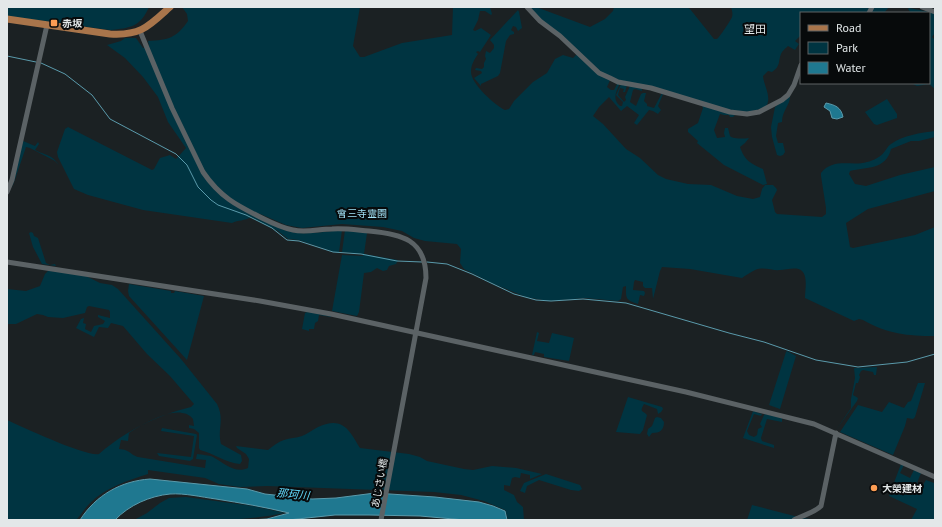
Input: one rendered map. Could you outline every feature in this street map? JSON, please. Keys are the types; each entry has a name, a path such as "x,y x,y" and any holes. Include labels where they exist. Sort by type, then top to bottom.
{"main road":[{"path":"7,19 116,34 140,31 170,7"}],"street":[{"path":"527,7 540,21 560,36 599,73 618,82 651,88 730,112 747,114 759,112 782,100 788,95 794,86 800,68"},
{"path":"922,7 935,12"},
{"path":"7,192 12,180 47,25"},
{"name":"あじさい橋","path":"140,31 172,108 203,172 213,186 227,199 287,229 302,231 343,229 385,233 404,238 414,244 422,256 426,270 426,278 381,520"},
{"path":"7,262 338,315 686,392 802,420 836,433 935,477"},
{"path":"794,520 816,510 820,506 836,433"}],"green space":[{"path":"7,7 149,7 146,14 138,23 129,27 110,30 7,16"},
{"name":"會三寺霊園","path":"182,7 360,7 353,46 360,57 364,57 402,43 452,35 453,7 490,7 492,14 491,15 485,11 480,11 478,20 473,30 475,31 481,28 491,35 480,52 476,52 478,54 473,63 471,72 472,77 479,88 495,104 505,110 509,109 514,101 533,82 547,73 555,59 563,55 573,58 579,52 541,20 529,7 536,7 590,27 605,19 613,11 614,7 687,7 714,39 717,39 732,17 731,7 889,7 885,12 800,12 800,36 795,41 799,44 795,50 788,46 780,57 777,68 772,72 768,71 763,76 768,96 765,108 735,115 733,117 720,114 714,130 717,138 725,137 725,128 728,128 731,137 744,139 749,138 740,147 748,161 763,169 767,184 763,185 724,165 697,143 698,141 688,132 688,129 698,123 703,108 701,103 611,78 607,87 611,90 614,90 617,84 620,83 616,92 615,98 620,106 622,106 623,102 616,95 621,84 627,85 625,92 623,92 624,89 620,88 618,95 624,102 630,86 642,88 642,91 635,89 633,90 630,102 636,106 641,94 646,93 644,101 647,106 654,108 662,93 663,94 658,106 661,110 658,114 649,110 637,125 634,123 639,115 627,106 621,111 609,97 599,107 593,116 603,124 626,149 640,158 658,175 666,179 688,184 711,185 737,196 753,199 760,197 762,189 765,185 773,185 777,190 772,200 775,212 777,214 822,217 826,214 826,208 821,173 826,168 837,164 861,163 875,159 884,153 890,145 901,138 935,131 935,137 919,141 911,141 891,149 885,161 880,164 869,168 850,171 849,174 855,184 866,186 900,175 935,167 935,191 868,209 846,223 850,247 853,248 915,235 935,227 935,336 898,333 872,325 863,320 859,319 854,321 805,298 805,277 802,271 797,269 758,269 742,278 690,269 662,267 653,299 652,288 645,288 643,286 643,282 635,280 633,290 644,291 645,293 644,296 640,295 638,304 628,300 626,286 623,287 621,299 618,301 585,298 548,301 526,297 494,284 464,269 460,263 461,249 457,244 425,241 414,238 402,231 383,227 342,224 302,228 286,225 258,213 276,227 286,231 310,233 342,230 339,252 334,252 299,240 288,239 278,231 251,217 232,223 143,210 88,195 74,189 57,152 65,129 68,127 152,170 160,158 170,155 176,159 186,148 168,122 158,97 143,77 125,58 107,45 121,41 125,38 136,38 143,48 149,46 148,41 167,39 176,35 188,21 187,14"},
{"path":"909,8 930,12 910,12 908,9"},
{"path":"518,10 522,28 518,31 516,27 513,26 511,30 514,34 510,35 506,41 500,73 498,76 481,84 481,86 474,78 482,73 481,71 475,70 476,68 482,69 484,67 486,51 490,53 494,48 494,45 490,40"},
{"path":"930,12 935,13 935,33 932,37 935,40 935,89 929,84"},
{"path":"913,84 929,84 917,86"},
{"path":"790,95 783,114 782,122 778,123 776,136 778,143 783,143 785,152 780,156 777,155 771,127 775,107"},
{"path":"887,99 897,114 897,118 877,125 874,124 865,112"},
{"path":"23,141 35,146 38,142 39,144 35,150 51,157 56,161 59,165 55,161 26,147 12,188"},
{"path":"345,230 367,233 364,254 398,260 396,264 389,266 387,270 383,271 377,268 371,272 364,273 359,312 357,316 332,311 342,255 363,256 363,254 342,252"},
{"path":"31,232 38,238 46,263 50,265 55,264 56,266 42,264 33,247 29,233"},
{"path":"48,271 86,276 100,283 112,285 118,289 181,359 217,404 221,420 221,444 241,455 242,461 240,464 230,462 200,450 199,433 194,429 189,428 189,425 194,426 193,419 187,414 176,413 165,415 191,407 194,404 123,326 111,323 108,328 99,327 94,337 76,328 81,319 84,318 83,323 86,324 85,329 91,332 94,326 103,324 105,321 98,317 98,315 110,318 109,310 89,306 87,307 85,313 63,318 48,317 37,314 16,324 7,324 7,289 26,291 40,286 45,274"},
{"path":"129,284 171,291 171,293 174,293 175,291 204,296 187,360 129,296"},
{"path":"307,312 331,317 319,315 314,329 309,329 309,331 302,329 305,313"},
{"path":"537,332 539,333 537,341 549,343 552,333 574,338 569,361 544,357 544,354 535,352 534,355 532,355"},
{"path":"787,351 796,356 780,409 769,405"},
{"path":"877,367 876,375 874,375 873,372 861,371 853,395 858,398 857,401 836,430 851,408 855,378 854,368"},
{"path":"918,383 925,383 915,417 913,419 907,418 893,455 840,432 858,405 882,412 889,402 904,408 908,402 911,401"},
{"path":"628,397 662,407 663,409 658,414 657,409 644,404 642,411 647,415 643,430 640,434 616,432"},
{"path":"753,411 762,414 761,416 754,414 747,431 749,435 754,437 757,435 758,429 762,427 760,424 765,414 782,418 782,422 767,419 761,438 762,441 774,445 774,448 743,438"},
{"path":"655,418 661,418 664,422 663,427 659,432 652,433 649,437 647,434 648,429 652,426"},
{"path":"7,420 40,435 92,454 99,454 120,438 144,424 129,433 128,441 121,440 119,449 126,450 138,457 205,468 206,460 196,459 197,454 211,456 234,469 239,470 248,468 249,459 246,454 236,446 268,450 286,439 302,436 318,427 333,423 344,426 360,448 409,454 427,461 464,469 473,470 492,466 516,468 542,474 530,479 530,475 521,473 520,478 512,478 510,486 504,485 504,490 514,495 517,502 523,507 524,520 508,520 505,510 484,501 461,495 434,492 267,486 240,487 219,484 205,478 148,470 148,474 117,485 96,497 76,520 7,520"},
{"path":"162,428 197,435 193,459 190,461 159,456 157,453 191,457 194,436 161,431"},
{"path":"901,464 904,465 900,473 910,478 914,470 921,473 917,483 923,485 926,480 934,483 935,480 935,520 911,520 917,509 889,496"},
{"path":"546,474 580,485 582,489 579,491 571,490 539,480 527,486 525,493 520,491 524,483"},
{"path":"186,497 253,506 285,513 229,520 134,520 169,498"},
{"path":"752,505 802,518 820,520 747,520"}],"water":[{"path":"826,103 837,107 841,111 843,117 837,119 832,118 830,111 824,107"},
{"path":"150,479 247,489 265,494 312,499 336,498 375,493 479,502 505,511 507,520 465,520 420,516 335,515 288,520 250,520 267,519 289,513 193,495 170,494 140,502 115,520 80,520 94,503 110,491 119,486 139,480"}],"waterway":[{"path":"7,56 36,62"},
{"path":"41,63 65,74 92,95 110,119 176,154 187,165 198,187 218,205 246,215 272,228 287,240 299,241 333,252 361,254 397,261 422,262"},
{"path":"427,262 447,264 514,294 536,300 551,301 583,299 626,303 764,342 816,360 858,367 907,362 935,354"}],"place":[{"name":"赤坂","path":"54,23"},
{"name":"大榮建材","path":"874,488"}],"district":[{"name":"望田","path":"755,29"}],"water label":[{"name":"那珂川","path":"293,494"}]}
